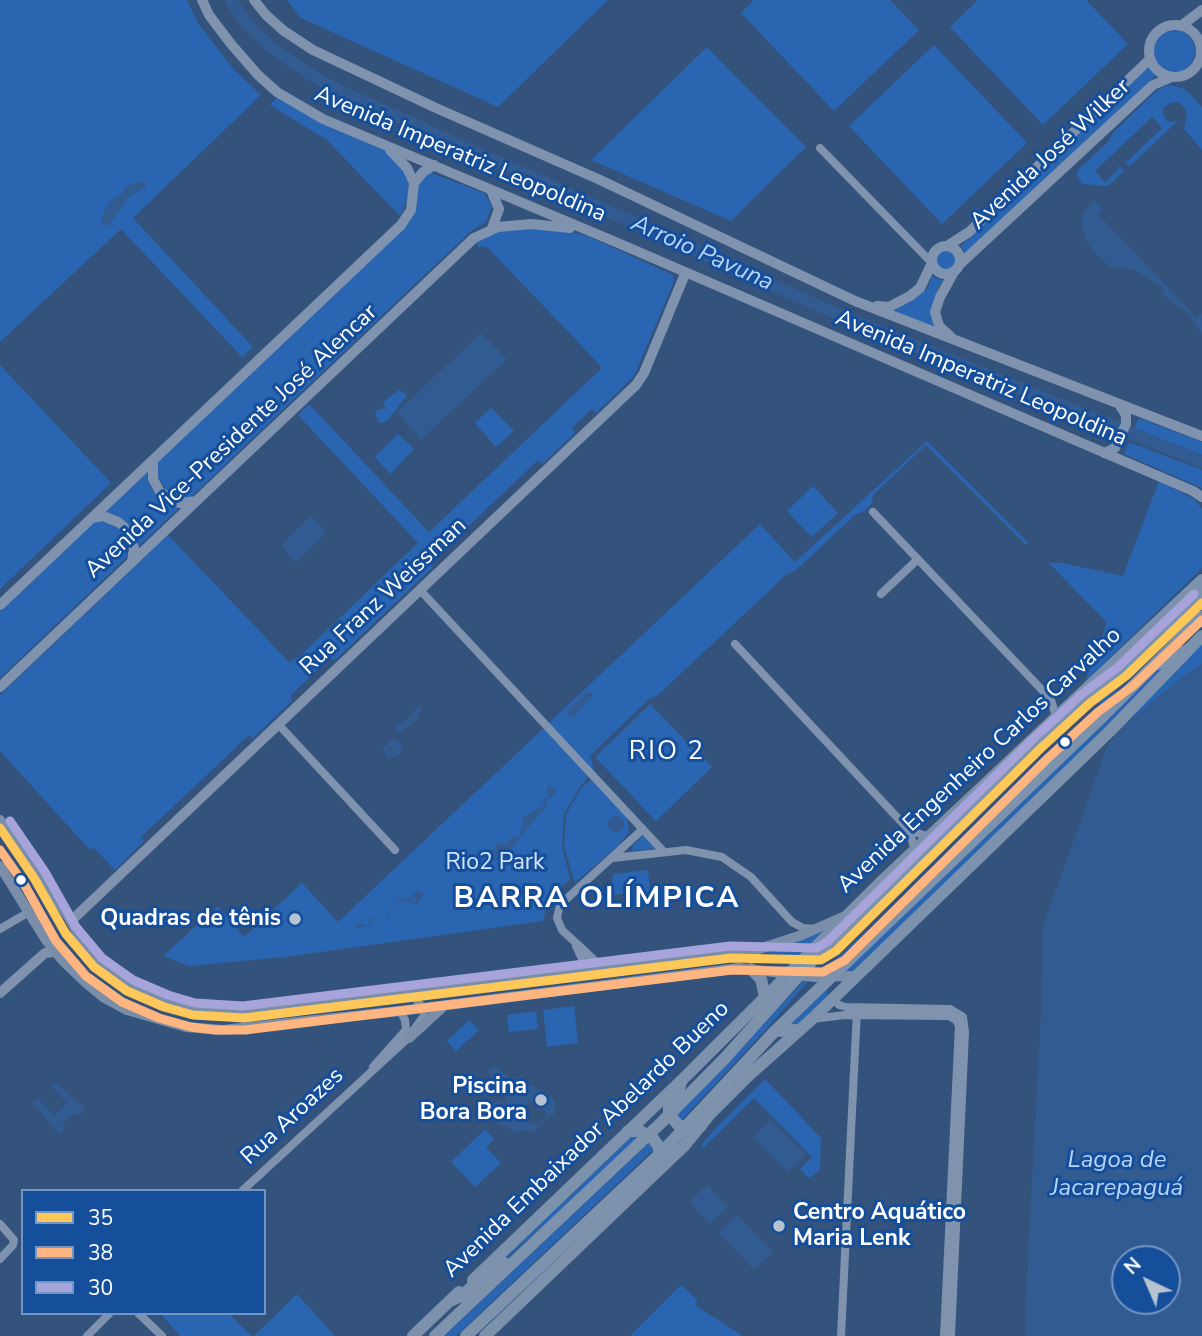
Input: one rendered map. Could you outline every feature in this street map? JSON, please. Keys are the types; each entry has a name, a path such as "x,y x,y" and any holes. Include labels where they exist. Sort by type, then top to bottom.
{"highway":[{"name":"Avenida Engenheiro Carlos Carvalho","path":"794,974 1082,701 1121,672 1200,586"},
{"name":"Avenida Engenheiro Carlos Carvalho","path":"831,977 1100,720 1202,617"},
{"path":"1147,671 1189,649"},
{"name":"Avenida Embaixador Abelardo Bueno","path":"436,1336 649,1135 725,1058 794,974"},
{"path":"466,1336 660,1154 775,1031 831,977"},
{"path":"775,1031 799,1030"},
{"path":"681,1081 679,1089 669,1102 669,1114 676,1124 685,1128 701,1126"},
{"path":"622,1205 628,1193 654,1168 660,1154 657,1143 649,1135 635,1130 628,1131"},
{"path":"452,1300 463,1295 510,1258 548,1223 571,1207"}],"main road":[{"name":"Avenida Engenheiro Carlos Carvalho","path":"794,974 848,915 915,850 1067,706 1200,586"},
{"path":"485,1336 684,1146 748,1076 811,1020 1110,731 1202,636"},
{"path":"3,823 71,921 84,945 111,971 142,991 186,1008 206,1012 234,1013 412,994 760,950 848,915"},
{"path":"0,838 3,823"},
{"path":"0,866 4,882 29,912 46,940 80,978 113,1003 149,1018 186,1027 223,1030 400,1011 725,969 831,977 854,976"},
{"path":"751,969 761,979 765,997"},
{"path":"604,970 624,982"},
{"name":"Avenida Embaixador Abelardo Bueno","path":"413,1336 681,1081 765,997 794,974"},
{"path":"409,1038 445,1004"}],"street":[{"name":"Avenida Imperatriz Leopoldina","path":"202,0 209,15 258,75 277,92 314,115 1202,497"},
{"name":"Avenida Imperatriz Leopoldina","path":"254,0 284,31 313,50 423,102 588,174 855,301 1202,436"},
{"path":"1181,26 1202,10"},
{"path":"1169,26 1181,26 1193,33 1200,44 1201,55 1188,73 1172,77 1158,71 1150,59 1150,43 1154,36 1169,26"},
{"name":"Avenida José Wilker","path":"947,246 969,232 1150,59"},
{"name":"Avenida José Wilker","path":"964,344 941,330 935,317 940,297 957,268 1153,85 1172,77"},
{"path":"384,144 401,160 414,183"},
{"path":"820,148 932,263 940,272 948,274 957,268 958,252 947,246 935,251 932,263 920,288 893,306 884,308 855,301"},
{"path":"414,183 423,172 434,165"},
{"name":"Avenida Vice-Presidente José Alencar","path":"0,605 401,225 411,210 414,183"},
{"path":"491,190 499,209 492,228"},
{"name":"Avenida Vice-Presidente José Alencar","path":"0,687 474,238 492,228 531,224 586,230"},
{"name":"Rua Franz Weissman","path":"71,921 636,385 644,373 685,274"},
{"path":"1104,453 1115,448 1126,424 1126,415 1119,404"},
{"path":"153,462 153,479 160,492 180,503 198,500"},
{"path":"873,512 1051,699 1067,706"},
{"path":"92,518 103,516 124,527 134,548 132,562"},
{"path":"881,594 918,559"},
{"path":"420,590 664,852"},
{"path":"735,644 909,830 915,850"},
{"path":"1051,699 1056,717"},
{"path":"278,724 395,850"},
{"path":"604,970 559,925 559,909 562,903 643,829"},
{"path":"909,830 929,837"},
{"path":"613,858 693,850 722,857 751,877 792,922 803,928 815,929"},
{"path":"0,929 29,912"},
{"path":"30,965 46,940"},
{"path":"575,943 582,959 581,972"},
{"path":"0,993 45,953 55,951"},
{"path":"412,994 423,1008"},
{"path":"832,998 841,1006 857,1011"},
{"name":"Rua Aroazes","path":"371,1071 409,1038 423,1019 423,1008"},
{"path":"811,1020 857,1011 950,1009 963,1017 965,1023 944,1336"},
{"name":"Rua Aroazes","path":"244,1189 371,1071 406,1030 400,1011"},
{"path":"841,1336 857,1011"},
{"path":"0,1224 14,1240 13,1245 0,1259"},
{"path":"950,1264 951,1336"},
{"path":"87,1336 108,1315"},
{"path":"141,1315 162,1336"}],"green space":[{"path":"0,0 187,0 198,23 234,70 261,95 133,218 253,347 242,357 121,229 0,342"},
{"path":"287,0 608,0 498,107 301,18"},
{"path":"754,0 890,0 919,30 834,111 741,13"},
{"path":"978,0 1086,0 1128,44 1043,125 950,27"},
{"path":"1174,30 1189,36 1195,51 1189,66 1174,72 1159,66 1153,51 1159,36"},
{"path":"934,45 1027,143 942,224 849,126"},
{"path":"707,47 806,147 731,221 591,160"},
{"path":"1148,66 1157,74 966,255 961,246"},
{"path":"1172,85 1186,90 1202,107 1202,150 1184,129 1187,114 1184,107 1178,102 1170,103 1164,107 1163,116 1169,122 1178,121 1130,166 1123,159 1127,162 1162,128 1152,117 1095,171 1105,182 1119,169 1117,165 1123,172 1108,186 1082,184 1078,170 1155,92"},
{"path":"277,97 386,150 399,162 408,180 409,195 400,216 327,140 270,105"},
{"path":"429,172 484,193 492,206 486,222 472,230 191,497 181,497 165,488 156,474 157,461 399,232 416,183"},
{"path":"532,227 560,229 590,237 673,275 673,284 634,376 596,413 592,409 572,428 575,433 542,464 538,460 430,563 433,567 334,661 331,657 290,696 293,700 253,738 249,735 141,837 144,841 115,870 93,847 90,850 0,751 0,695 168,535 289,662 299,657 418,543 298,415 309,404 429,532 601,369 487,247 479,247 474,241 498,231"},
{"path":"946,250 953,253 956,260 953,267 946,270 939,267 936,260 939,253"},
{"path":"932,275 943,280 932,306 935,330 894,311 927,289"},
{"path":"0,365 111,483 0,589"},
{"path":"399,390 407,395 388,420 378,422 375,412 386,409 383,402"},
{"path":"491,408 514,431 496,447 475,423"},
{"path":"1139,418 1202,442 1202,455 1134,428"},
{"path":"398,434 414,449 390,474 375,457"},
{"name":"Rio2 Park","path":"927,441 1028,543 1026,545 926,445 873,495 872,503 863,512 856,514 796,570 786,575 590,756 594,769 564,814 562,846 570,879 549,899 543,921 285,957 189,966 163,956 218,906 244,937 302,883 338,922 760,524 795,562"},
{"path":"1129,442 1202,470 1202,488 1124,454"},
{"path":"147,471 149,484 156,495 165,502 180,507 138,547 127,524 118,516 104,512"},
{"path":"1159,481 1194,499 1202,509 1202,568 1085,682 1107,623 1049,563 1062,563 1123,576"},
{"path":"813,486 838,513 812,537 787,511"},
{"path":"95,521 110,523 119,530 127,545 127,557 0,678 0,611"},
{"path":"1202,606 1202,609 1101,705 1098,702 1127,678"},
{"path":"1202,643 1202,664 1126,723"},
{"path":"1167,664 1108,729 856,969 848,972 843,970 1142,681"},
{"path":"650,704 712,767 656,821 595,757"},
{"path":"591,780 627,817 629,832 617,847 575,883 564,846 566,815 581,788"},
{"path":"642,836 646,836 656,848 632,851 632,846"},
{"path":"648,870 650,891 611,895 613,874"},
{"path":"936,870 832,970 821,973 918,883"},
{"path":"829,926 797,957 759,952"},
{"path":"809,980 681,1121 676,1116 804,981"},
{"path":"828,984 827,997 798,1025 786,1026"},
{"path":"574,1006 578,1043 547,1047 543,1010"},
{"path":"536,1011 538,1029 509,1032 507,1015"},
{"path":"469,1020 479,1030 456,1051 447,1041"},
{"path":"765,1079 821,1138 820,1169 811,1177 800,1169 812,1157 754,1098 703,1148 701,1146"},
{"path":"485,1129 494,1139 486,1147 501,1163 475,1187 451,1162"},
{"path":"638,1136 602,1174 508,1257 488,1271 631,1137"},
{"path":"649,1143 653,1150 456,1336 444,1336"},
{"path":"681,1285 697,1300 696,1306 743,1336 630,1336"},
{"path":"297,1294 335,1336 254,1336"},
{"path":"162,1315 230,1315 252,1336 180,1336"}],"water":[{"path":"144,181 145,188 131,195 108,226 103,225 101,218 110,201 122,194 125,187"},
{"path":"1095,200 1103,209 1098,214 1197,318 1202,313 1202,334 1186,311 1165,297 1161,286 1132,269 1111,268 1095,254 1087,242 1082,216"},
{"path":"481,333 507,359 421,440 397,412"},
{"path":"311,515 326,533 296,563 281,545"},
{"name":"Lagoa de Jacarepaguá","path":"1202,664 1202,1336 1026,1336 1043,926 1108,744 1126,723"},
{"path":"587,692 593,693 591,698 573,718 569,718 567,713 570,708"},
{"path":"419,705 422,710 417,717 419,719 408,726 408,729 399,733 396,731 396,726 408,719"},
{"path":"390,740 402,745 400,754 388,759 382,747 386,746 393,753 386,743"},
{"path":"549,785 556,788 555,794 545,802 547,805 510,850 509,858 490,861 484,851 496,849 496,844 509,844 508,839 520,836 523,817 544,805 543,799 550,797 546,790"},
{"path":"616,816 622,818 622,830 616,832 610,830 608,824 610,818"},
{"path":"418,890 424,893 416,905 408,901 397,902 387,918 376,918 371,920 368,927 364,926 358,930 356,928 358,923 368,926 370,918 386,917 397,900 407,899 409,896 416,902 411,896"},
{"name":"Piscina Bora Bora","path":"491,1067 497,1067 511,1080 521,1076 524,1084 535,1087 541,1095 552,1097 556,1103 554,1112 557,1117 552,1114 533,1132 526,1130 515,1133 507,1126 501,1125 491,1106 497,1100 506,1104 508,1101 497,1089 500,1081 492,1078 488,1071","holes":["531,1101 547,1113 545,1119 536,1124 531,1124 526,1116 519,1113"]},
{"path":"56,1082 85,1109 78,1116 74,1113 62,1125 65,1129 59,1134 33,1103 38,1099 54,1116 67,1103 51,1086"},
{"path":"770,1120 805,1155 787,1172 753,1137"},
{"path":"707,1185 728,1207 710,1224 689,1202"},
{"path":"737,1215 773,1252 754,1270 719,1233"}],"waterway":[{"name":"Arroio Pavuna","path":"231,0 245,22 272,48 314,77 351,96 837,314 1202,462"}],"transit line":[{"name":"30","path":"10,821 45,872 76,927 102,958 133,980 195,1003 243,1006 730,946 817,948 828,941 1032,740 1082,694 1118,667 1194,594"},
{"name":"35","path":"0,828 34,878 66,934 94,967 127,991 164,1007 193,1015 244,1018 731,958 821,960 836,951 1040,749 1090,703 1126,676 1202,603"},
{"name":"38","path":"0,850 24,884 56,941 86,976 122,1002 159,1018 191,1027 245,1030 732,970 823,972 845,960 1048,758 1098,712 1134,685 1202,620"}],"place":[{"name":"Quadras de tênis","path":"295,919"},
{"name":"Piscina Bora Bora","path":"541,1100"},
{"name":"Centro Aquático Maria Lenk","path":"779,1226"}],"district":[{"name":"RIO 2","path":"667,753"},
{"name":"BARRA OLÍMPICA","path":"597,900"}]}
